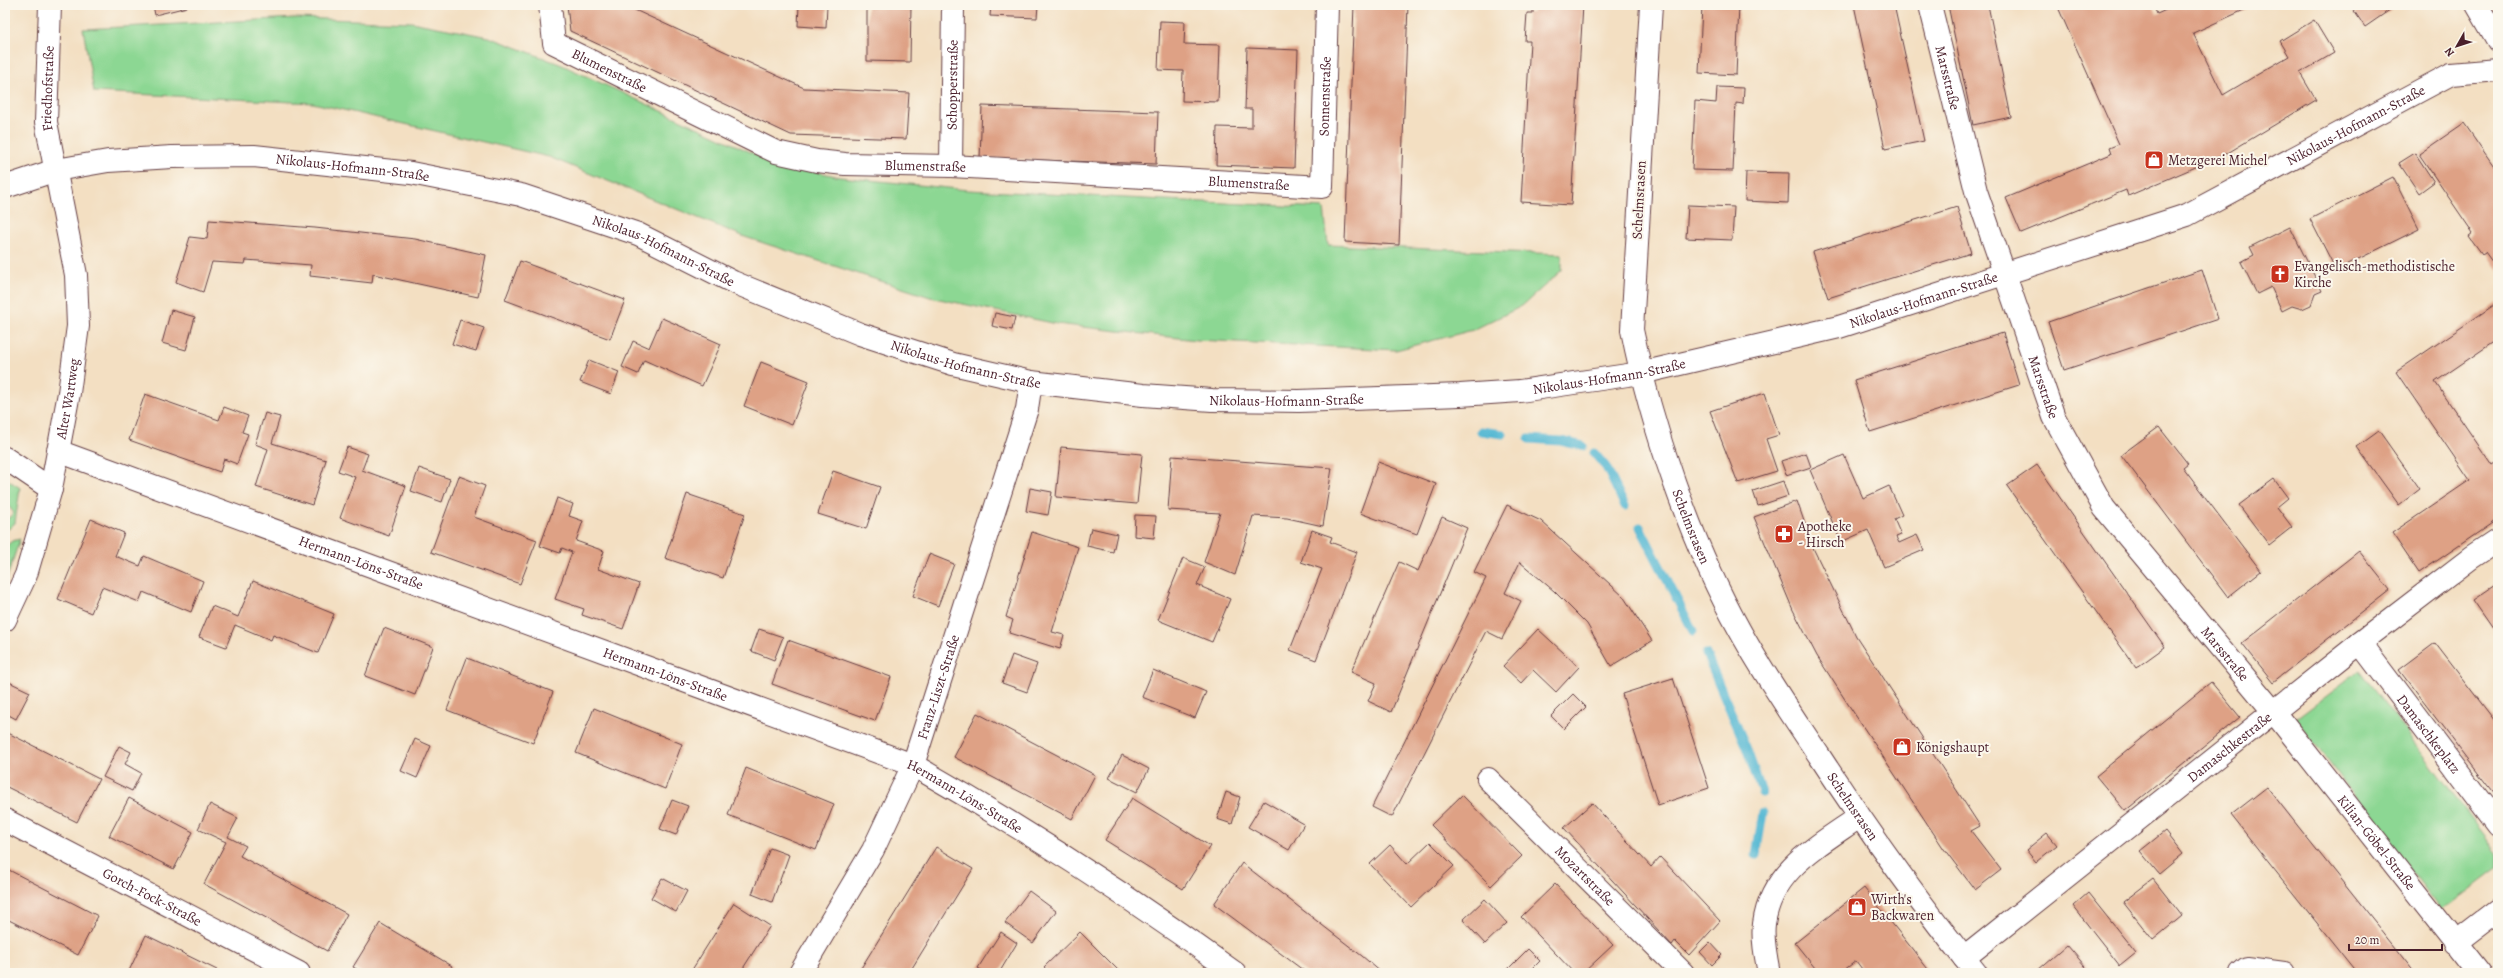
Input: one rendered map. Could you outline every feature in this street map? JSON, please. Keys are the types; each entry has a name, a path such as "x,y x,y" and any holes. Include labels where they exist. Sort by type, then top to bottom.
{"street":[{"name":"Friedhofstraße","path":"50,5 46,122 56,170"},
{"name":"Blumenstraße","path":"550,5 554,43 776,152 817,161 845,164 952,166 1322,187"},
{"name":"Schopperstraße","path":"952,166 953,5"},
{"name":"Sonnenstraße","path":"1322,187 1327,5"},
{"name":"Schelmsrasen","path":"1651,5 1632,330 1641,373 1682,500 1703,554 1738,628 1790,713 1858,817 1970,966"},
{"name":"Marsstraße","path":"1930,5 1976,191 2054,417 2104,508 2273,712"},
{"path":"2477,5 2498,41"},
{"name":"Nikolaus-Hofmann-Straße","path":"5,186 56,170 108,161 172,157 254,156 411,173 521,195 638,234 733,282 860,334 954,364 1031,382 1174,397 1299,401 1520,391 1641,373 1839,327 2186,215 2451,74 2498,70"},
{"name":"Alter Wartweg","path":"5,620 26,575 51,489 69,393 78,326 76,275 56,170"},
{"name":"Franz-Liszt-Straße","path":"800,973 873,850 913,765 1027,409 1031,382"},
{"name":"Hermann-Löns-Straße","path":"58,451 913,765 1007,818 1100,878 1235,973"},
{"path":"5,458 51,489"},
{"name":"Damaschkestraße","path":"1970,966 2273,712 2471,558 2498,540"},
{"name":"Damaschkeplatz","path":"2360,643 2498,825"},
{"name":"Kilian-Göbel-Straße","path":"2273,712 2480,973"},
{"name":"Mozartstraße","path":"1488,779 1682,973"},
{"path":"1769,973 1764,924 1773,892 1786,872 1801,858 1858,817"},
{"name":"Gorch-Fock-Straße","path":"5,820 299,973"},
{"path":"2456,943 2498,910"},
{"path":"2241,973 2247,968 2284,973"}],"green space":[{"path":"296,18 411,22 489,37 562,65 770,161 840,177 968,190 1324,208 1328,245 1562,254 1562,270 1522,306 1473,330 1396,350 1196,340 1057,324 930,297 745,237 549,157 313,103 94,92 83,29"},
{"path":"5,478 20,488 15,523 5,532 5,521 14,513 5,502"},
{"path":"20,539 5,583 5,547 12,541"},
{"path":"2360,671 2498,853 2498,868 2441,911 2296,719"}],"building":[{"path":"153,5 187,5 187,7 155,15"},
{"path":"567,5 624,5 804,88 909,93 906,139 791,135 570,31"},
{"path":"799,5 827,5 826,28 798,26"},
{"path":"867,5 911,5 910,62 867,61"},
{"path":"991,5 1038,5 1037,18 990,16"},
{"path":"1354,5 1408,5 1399,245 1345,242"},
{"path":"1533,5 1583,5 1571,205 1521,202 1530,41 1525,41 1527,13 1533,13"},
{"path":"1702,5 1739,5 1736,75 1699,73"},
{"path":"1854,5 1894,5 1924,141 1885,149"},
{"path":"1948,5 1988,5 2011,117 1973,125"},
{"path":"2057,5 2153,5 2157,14 2177,5 2255,5 2193,33 2223,95 2289,56 2280,41 2314,20 2334,53 2300,73 2316,100 2226,154 2128,196 2126,190 2021,233 2006,198 2111,154 2109,148 2119,144"},
{"path":"2350,5 2397,5 2365,27"},
{"path":"1160,21 1185,22 1184,44 1220,45 1218,102 1182,101 1183,71 1158,70"},
{"path":"1247,48 1298,50 1294,168 1216,165 1217,127 1252,128 1252,109 1245,109"},
{"path":"1717,87 1744,88 1743,104 1736,103 1733,171 1692,170 1695,101 1716,103"},
{"path":"982,106 1158,112 1156,164 980,158"},
{"path":"2464,123 2498,172 2498,270 2485,252 2482,254 2469,236 2473,233 2419,154"},
{"path":"2415,153 2434,182 2419,193 2399,163"},
{"path":"1746,172 1789,173 1788,203 1745,201"},
{"path":"2393,177 2419,229 2336,270 2310,219"},
{"path":"1688,205 1734,207 1732,240 1686,238"},
{"path":"1957,207 1971,253 1828,298 1813,252"},
{"path":"209,220 315,228 415,239 486,255 478,297 373,274 372,283 310,276 311,265 246,260 245,264 212,262 203,292 176,282 190,237 207,239"},
{"name":"Evangelisch-methodistische Kirche","path":"2290,227 2322,291 2315,294 2311,305 2302,309 2292,306 2282,311 2271,287 2257,294 2241,262 2254,255 2250,247"},
{"path":"520,261 625,300 610,339 505,300"},
{"path":"2202,270 2218,319 2064,370 2048,322"},
{"path":"2497,303 2498,339 2435,382 2492,465 2498,461 2498,519 2419,573 2392,533 2470,480 2396,372"},
{"path":"171,310 195,317 186,350 162,343"},
{"path":"995,313 1015,317 1012,330 992,326"},
{"path":"662,318 721,344 702,386 644,360 638,374 622,367 633,341 649,348"},
{"path":"460,320 484,328 476,351 452,344"},
{"path":"2003,333 2019,385 1870,432 1854,380"},
{"path":"589,360 619,372 611,394 580,382"},
{"path":"761,362 809,381 792,425 744,406"},
{"path":"1765,393 1779,435 1766,439 1777,471 1738,483 1710,411"},
{"path":"145,394 219,420 224,407 248,416 242,432 248,434 237,464 224,459 220,472 129,440"},
{"path":"265,413 280,417 272,443 326,460 312,505 256,487 268,449 255,444"},
{"path":"2159,427 2188,464 2183,468 2261,571 2228,597 2121,455"},
{"path":"2379,431 2420,489 2399,505 2357,447"},
{"path":"347,447 368,454 362,470 406,486 389,536 340,518 355,477 338,471"},
{"path":"1061,447 1142,454 1137,504 1056,497"},
{"path":"1806,453 1811,467 1786,475 1781,461"},
{"path":"1844,455 1863,498 1889,486 1902,515 1894,519 1901,535 1896,537 1899,543 1917,535 1924,550 1884,567 1868,530 1841,542 1810,470"},
{"path":"1172,456 1332,468 1323,526 1287,518 1253,516 1235,575 1204,562 1220,513 1168,510"},
{"path":"1378,462 1436,484 1417,534 1360,513"},
{"path":"2037,465 2165,647 2136,668 2007,486"},
{"path":"419,468 450,479 442,502 411,491"},
{"path":"833,471 880,487 866,529 818,514"},
{"path":"459,476 485,486 474,517 537,540 520,584 431,552"},
{"path":"2274,479 2288,498 2277,507 2292,527 2269,545 2239,505"},
{"path":"1783,481 1788,496 1758,506 1753,491"},
{"path":"1030,488 1052,492 1048,515 1026,511"},
{"path":"687,494 745,514 723,578 665,558"},
{"path":"557,498 573,504 569,516 583,521 576,541 604,551 598,569 639,584 623,629 582,615 584,609 555,599 572,552 562,548 560,553 540,546"},
{"path":"1797,501 1814,550 1856,636 1980,826 1971,831 2001,870 1975,890 1944,849 1844,698 1817,656 1793,610 1754,517"},
{"path":"1507,505 1541,521 1623,596 1652,641 1611,666 1587,624 1554,591 1520,562 1505,593 1521,601 1502,639 1486,631 1392,817 1372,807 1486,578 1474,572"},
{"path":"1135,515 1156,516 1154,538 1134,536"},
{"path":"1442,517 1467,528 1391,712 1368,701 1376,683 1351,672 1399,562 1418,571"},
{"path":"91,519 124,533 115,556 140,566 144,556 203,581 191,612 143,592 139,602 102,587 91,613 58,599"},
{"path":"1091,528 1117,534 1113,552 1087,546"},
{"path":"1312,530 1332,537 1330,542 1357,552 1316,660 1290,650 1322,569 1301,562"},
{"path":"1032,532 1078,547 1052,632 1064,635 1060,649 1009,633 1013,620 1006,617"},
{"path":"2359,551 2390,590 2273,682 2242,643"},
{"path":"929,554 954,564 938,606 913,596"},
{"path":"1183,558 1205,567 1197,585 1230,599 1212,642 1158,620"},
{"path":"253,581 334,614 318,653 273,635 271,640 235,625 226,647 199,637 212,606 238,617"},
{"path":"2498,583 2498,636 2473,600"},
{"path":"384,628 433,647 415,695 365,676"},
{"path":"759,629 783,637 774,660 751,651"},
{"path":"1538,629 1579,667 1556,692 1533,670 1521,683 1503,666"},
{"path":"788,640 891,677 875,721 772,684"},
{"path":"2435,643 2498,725 2498,799 2399,670"},
{"path":"1012,655 1037,664 1027,692 1002,683"},
{"path":"467,658 553,692 533,743 447,710"},
{"path":"1153,670 1206,692 1195,718 1142,697"},
{"path":"1673,678 1709,788 1658,805 1622,694"},
{"path":"7,681 30,692 16,719 5,713 5,686"},
{"path":"2211,682 2240,717 2125,811 2096,776"},
{"path":"1573,694 1586,707 1564,729 1551,716"},
{"path":"594,708 682,744 665,789 576,753"},
{"path":"977,713 1095,775 1072,819 954,757"},
{"path":"8,733 99,779 77,822 5,786 5,738"},
{"path":"415,739 431,746 417,778 401,771"},
{"path":"119,746 131,752 125,764 141,773 132,791 103,777"},
{"path":"1122,755 1149,769 1137,792 1109,778"},
{"path":"746,768 834,804 816,850 728,815"},
{"path":"2267,787 2415,973 2357,973 2261,853 2231,815"},
{"path":"1226,792 1240,797 1232,824 1217,819"},
{"path":"1462,795 1522,856 1491,886 1431,825"},
{"path":"129,798 193,832 174,869 109,836"},
{"path":"1132,798 1210,846 1183,889 1105,840"},
{"path":"672,800 688,806 676,835 660,829"},
{"path":"1264,801 1304,824 1289,850 1248,827"},
{"path":"1592,803 1651,867 1660,857 1720,921 1689,955 1675,941 1672,945 1564,828"},
{"path":"210,804 238,818 228,837 246,846 240,856 347,914 327,951 204,884 226,842 198,829"},
{"path":"2165,831 2183,854 2159,874 2140,851"},
{"path":"2047,833 2057,845 2036,862 2026,850"},
{"path":"1430,842 1454,866 1411,907 1370,864 1390,845 1407,864"},
{"path":"936,847 973,869 909,973 858,973"},
{"path":"770,848 789,855 772,902 752,894"},
{"path":"1242,863 1382,973 1307,973 1214,904"},
{"path":"5,868 98,916 78,955 5,918"},
{"path":"662,878 687,891 676,912 651,898"},
{"path":"2153,879 2182,916 2153,940 2123,902"},
{"path":"1555,884 1613,945 1583,973 1574,973 1521,917"},
{"path":"1864,888 1931,973 1865,973 1856,961 1840,973 1819,973 1795,943"},
{"path":"1029,891 1056,911 1033,943 1005,923"},
{"path":"2088,893 2136,953 2120,966 2073,906"},
{"path":"1485,899 1507,923 1485,944 1463,920"},
{"path":"734,903 770,926 740,973 690,973"},
{"path":"380,923 452,966 448,973 363,973 353,967"},
{"path":"1001,932 1017,943 999,973 986,973 978,968"},
{"path":"1080,932 1121,973 1050,973 1044,967"},
{"path":"146,935 223,973 128,973"},
{"path":"1710,942 1722,955 1712,965 1700,952"},
{"path":"2067,945 2091,973 2041,973 2038,970"},
{"path":"1528,949 1540,961 1528,973 1504,973"},
{"path":"1641,969 1645,973 1636,973"}],"waterway":[{"path":"1481,431 1503,434"},
{"path":"1529,439 1561,441 1583,446"},
{"path":"1594,453 1606,467 1625,506"},
{"path":"1640,527 1693,631"},
{"path":"1706,654 1746,747 1762,793"},
{"path":"1756,855 1763,813"}],"place":[{"name":"Metzgerei Michel","path":"2154,160"},
{"name":"Evangelisch-methodistische Kirche","path":"2280,274"},
{"name":"Apotheke - Hirsch","path":"1784,534"},
{"name":"Königshaupt","path":"1902,747"},
{"name":"Wirth's Backwaren","path":"1857,907"}]}
